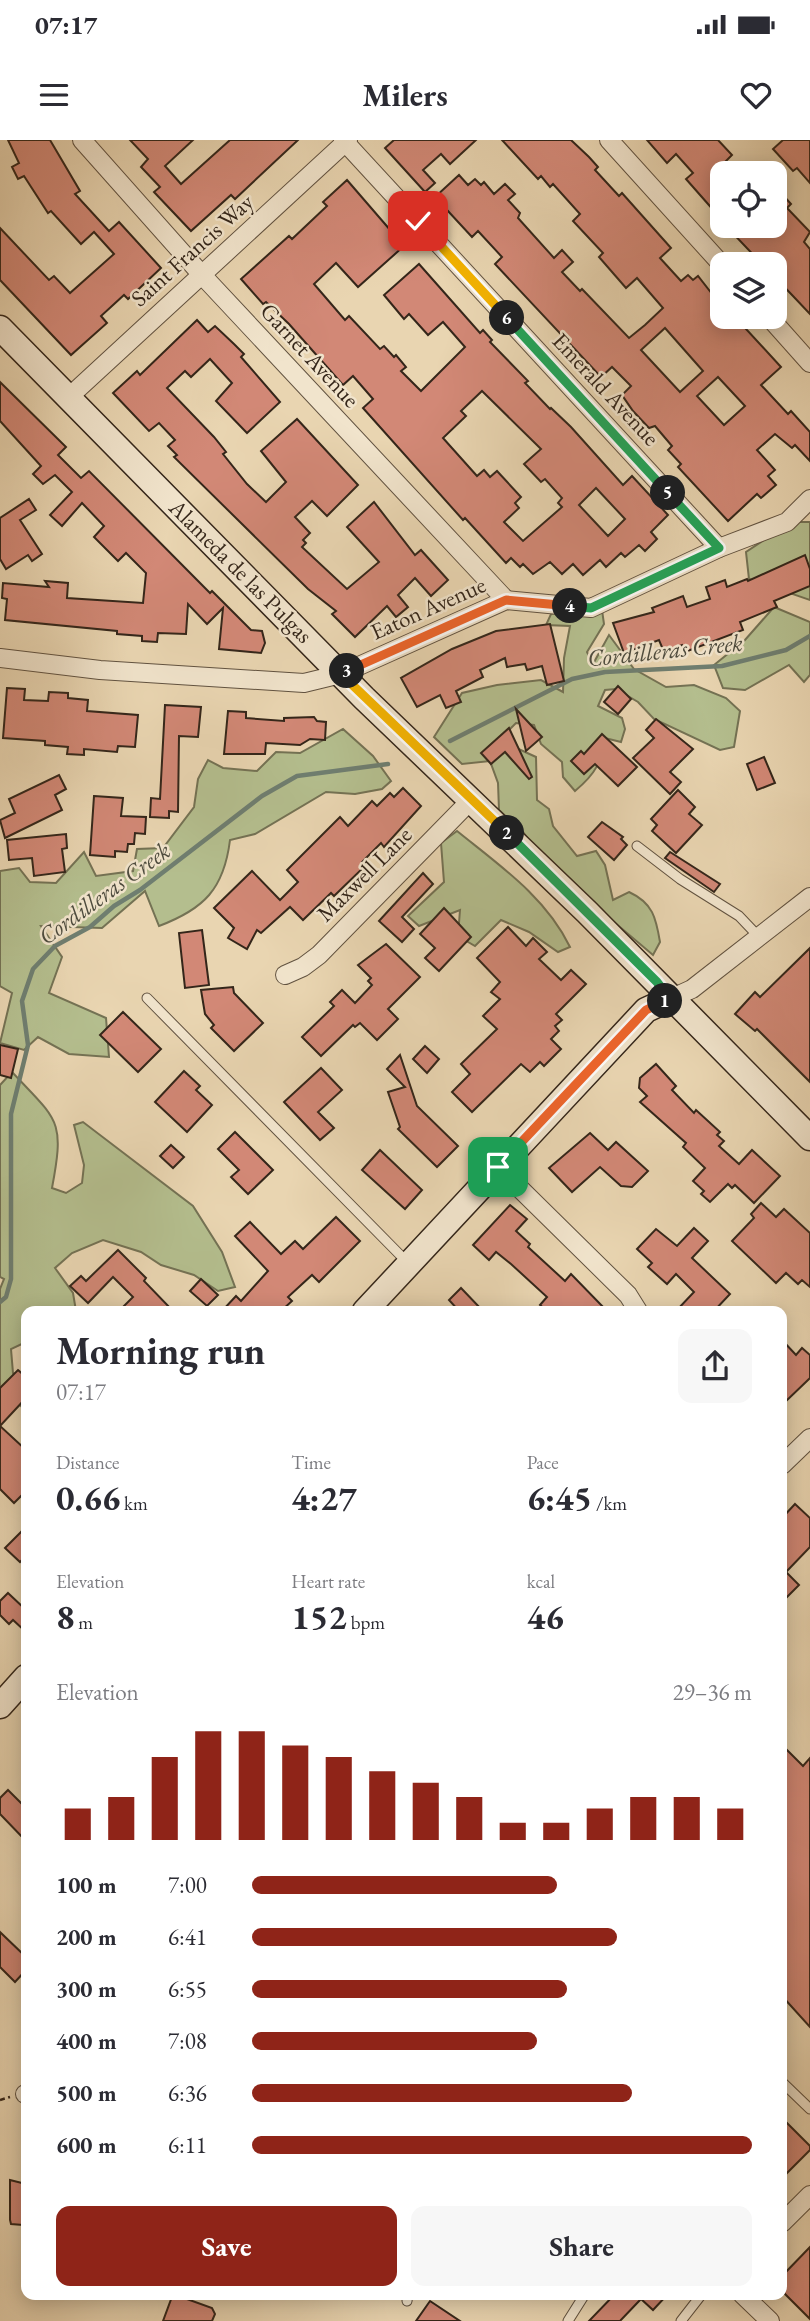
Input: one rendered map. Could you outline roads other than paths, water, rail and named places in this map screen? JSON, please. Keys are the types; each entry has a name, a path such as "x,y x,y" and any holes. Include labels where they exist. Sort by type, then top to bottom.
{"main road":[{"name":"Alameda de las Pulgas","path":"0,328 341,674 472,799 810,1138"},
{"path":"371,1306 646,1010 670,999"},
{"path":"0,1706 21,1683"}],"street":[{"name":"Garnet Avenue","path":"82,140 202,275 506,600"},
{"path":"609,140 710,252"},
{"name":"Saint Francis Way","path":"69,397 346,141"},
{"name":"Emerald Avenue","path":"346,141 719,548"},
{"path":"779,329 810,363"},
{"name":"Eaton Avenue","path":"0,658 100,670 304,683 341,674 506,600 591,608 719,548 787,522 810,499"},
{"name":"Maxwell Lane","path":"285,975 319,955 472,799"},
{"path":"670,999 692,989 810,897"},
{"path":"498,1167 628,1295 635,1306"},
{"path":"787,1460 810,1438"},
{"path":"787,2218 810,2195"},
{"path":"748,2300 770,2321"}],"lane":[{"path":"637,846 680,880 739,916 759,937"},
{"path":"147,998 409,1263"},
{"path":"787,2087 810,2109"},
{"path":"568,2321 581,2300"},
{"path":"681,2321 697,2300"}],"waterway":[{"name":"Cordilleras Creek","path":"450,741 572,679 605,672 722,666 786,650 810,636"},
{"name":"Cordilleras Creek","path":"0,1302 6,1297 11,1279 11,1114 28,1045 22,1001 33,969 55,946 90,927 114,906 140,890 262,796 297,776 388,764"}]}
